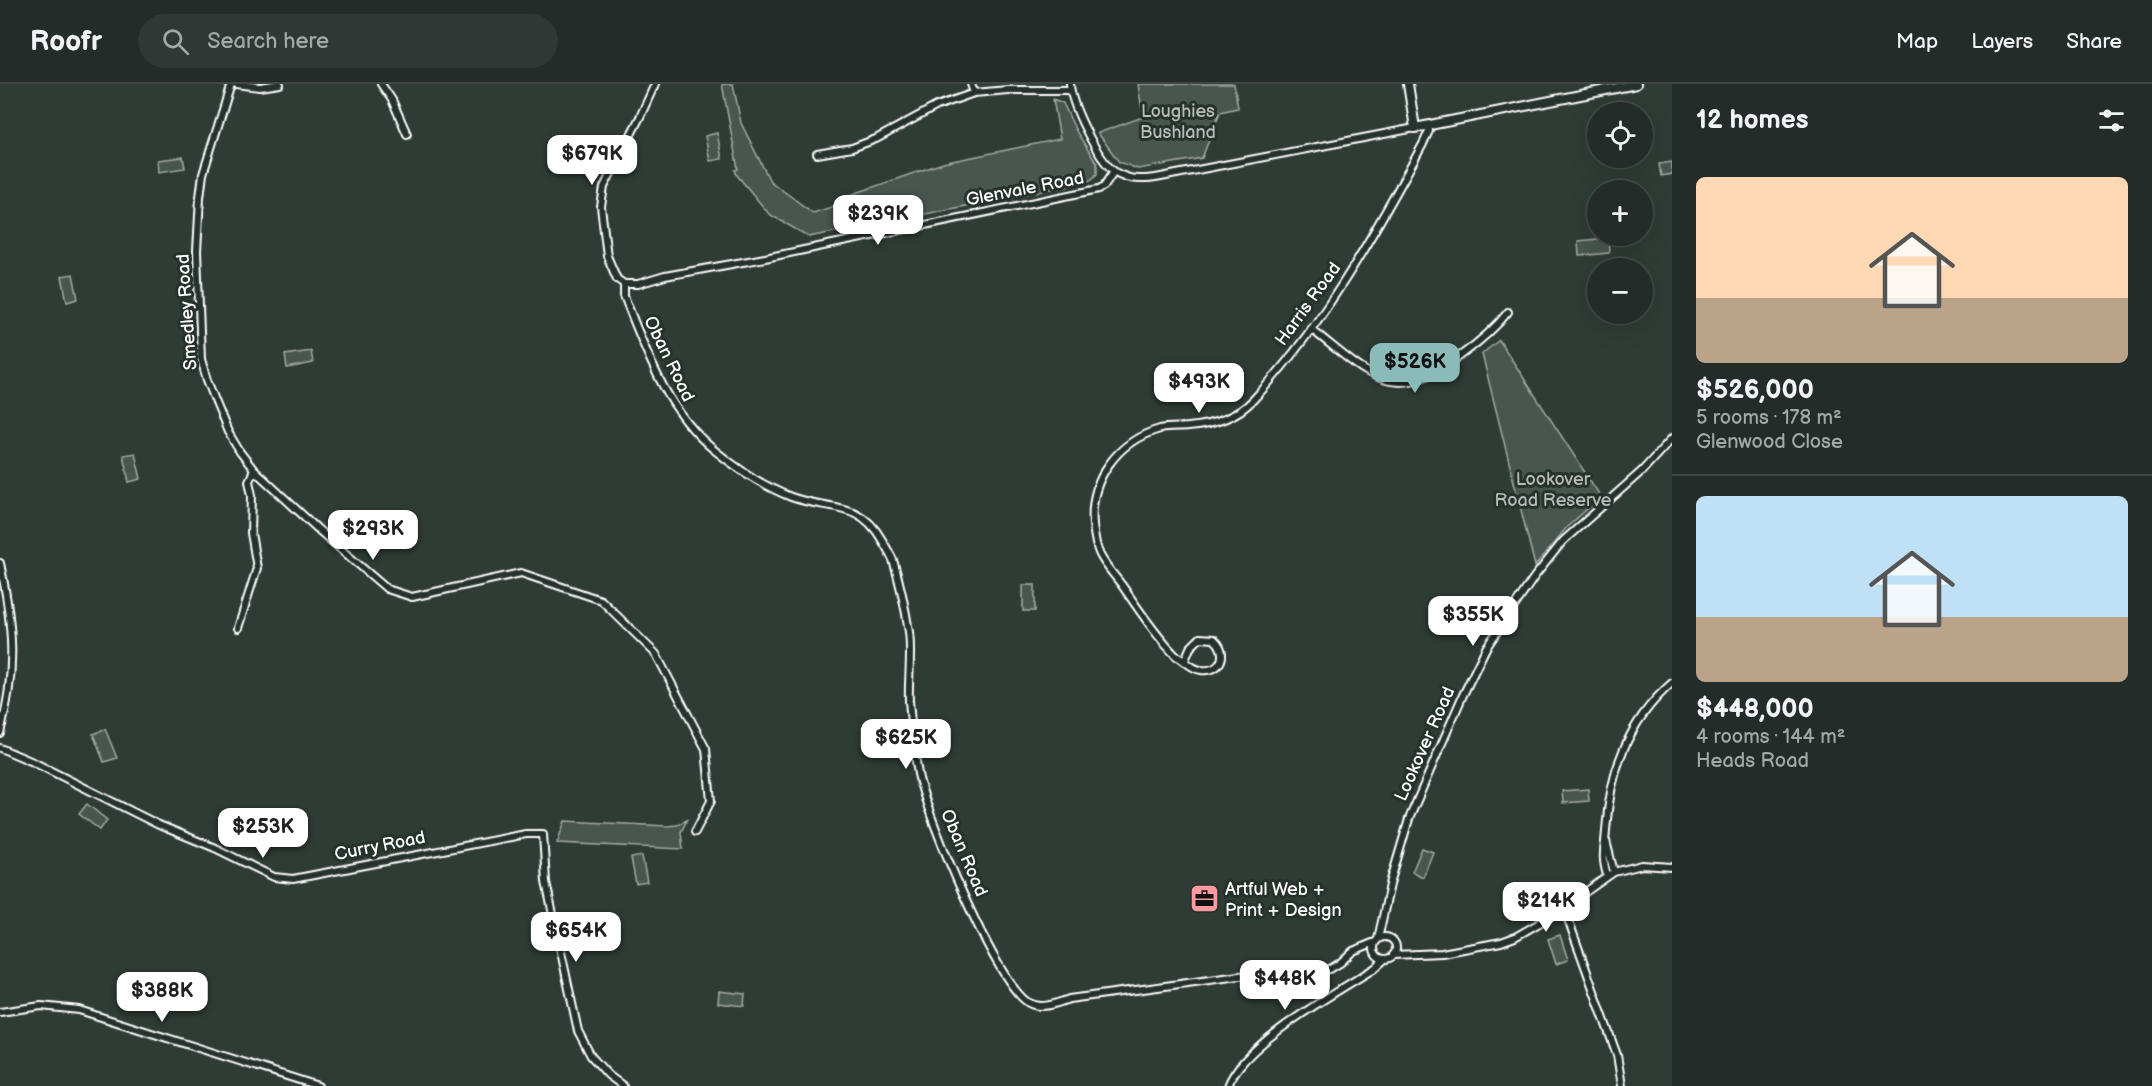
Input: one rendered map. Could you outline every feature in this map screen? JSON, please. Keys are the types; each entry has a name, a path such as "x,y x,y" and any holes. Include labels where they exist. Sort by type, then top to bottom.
{"street":[{"name":"Smedley Road","path":"231,84 203,174 196,251 201,359 228,432 254,470 387,589 412,597 521,573 601,600 656,654 706,749 711,801 695,832"},
{"path":"236,84 260,87 280,84"},
{"path":"381,84 392,100 407,134"},
{"name":"Oban Road","path":"655,84 604,187 601,207 607,256 617,279 624,284 624,296 658,376 679,414 711,448 740,470 791,497 857,513 874,525 892,559 909,632 909,702 918,774 932,820 989,947 1019,995 1030,1004 1050,1005 1069,999 1193,982 1329,969 1335,967 1358,948 1376,946"},
{"path":"971,84 974,93"},
{"path":"1408,84 1415,128"},
{"path":"817,154 852,148 876,139 937,106 974,93 1070,87 1089,136 1114,171 1130,179 1146,180 1631,84"},
{"name":"Harris Road","path":"1185,660 1190,648 1200,638 1214,639 1222,648 1223,657 1219,665 1211,670 1196,669 1170,650 1100,555 1092,514 1096,489 1108,464 1124,446 1161,429 1209,424 1233,416 1252,402 1311,329 1358,259 1423,144 1429,131 1428,126"},
{"name":"Glenvale Road","path":"624,284 638,284 676,274 765,258 1099,189 1104,186 1114,171"},
{"path":"1311,329 1373,375 1386,380 1414,382 1432,376 1448,366 1497,327 1508,312"},
{"name":"Lookover Road","path":"1375,968 1376,946 1391,880 1409,819 1486,648 1556,549 1655,459 1672,438"},
{"path":"238,628 256,568 251,533 252,495 249,480 254,470"},
{"path":"0,563 8,602 12,639 9,692 0,733"},
{"path":"1610,874 1602,858 1612,781 1625,742 1642,714 1672,683"},
{"name":"Curry Road","path":"0,748 159,825 215,848 274,878 293,879 526,834 543,834 546,882 578,1031 591,1056 608,1075 623,1086"},
{"path":"1228,1086 1241,1065 1267,1039 1393,955 1442,953 1501,942 1515,937 1562,908 1610,874 1642,865 1672,867"},
{"path":"1562,908 1617,1055 1622,1086"},
{"name":"Lookover Road","path":"1383,918 1387,937"},
{"path":"1385,959 1376,946 1387,937 1393,940 1396,946 1413,953"},
{"path":"1393,955 1396,946"},
{"path":"0,1012 41,1006 79,1010 318,1086"}],"green space":[{"path":"722,84 733,84 741,123 770,181 813,213 844,203 847,196 943,163 1060,139 1053,99 1063,103 1076,131 1097,164 1097,174 1086,182 809,237 769,214 737,175 735,170 738,169"},
{"name":"Loughies Bushland","path":"1138,84 1234,84 1238,108 1220,112 1202,158 1138,169 1119,162 1098,133 1143,117"},
{"path":"717,133 722,159 710,161 705,136"},
{"path":"183,157 185,168 159,172 158,160"},
{"path":"1672,162 1672,174 1661,176 1659,164"},
{"path":"1587,240 1587,246 1609,246 1609,253 1579,256 1578,241"},
{"path":"73,274 78,299 67,302 62,276"},
{"name":"Lookover Road Reserve","path":"1499,340 1601,497 1567,527 1535,566 1482,354"},
{"path":"311,351 313,363 287,368 285,355"},
{"path":"135,453 141,479 129,482 123,455"},
{"path":"1023,585 1035,585 1035,611 1023,611"},
{"path":"105,729 117,758 104,762 93,734"},
{"path":"1588,789 1589,801 1563,803 1562,791"},
{"path":"87,804 107,820 100,830 79,814"},
{"path":"687,820 681,832 683,849 557,843 565,821 667,826 677,825"},
{"path":"1422,848 1433,852 1423,877 1412,872"},
{"path":"642,856 647,882 636,884 631,858"},
{"path":"1560,935 1568,960 1556,964 1548,939"},
{"path":"719,991 745,994 744,1006 718,1003"}],"place":[{"name":"Artful Web + Print + Design","path":"1204,899"}]}
